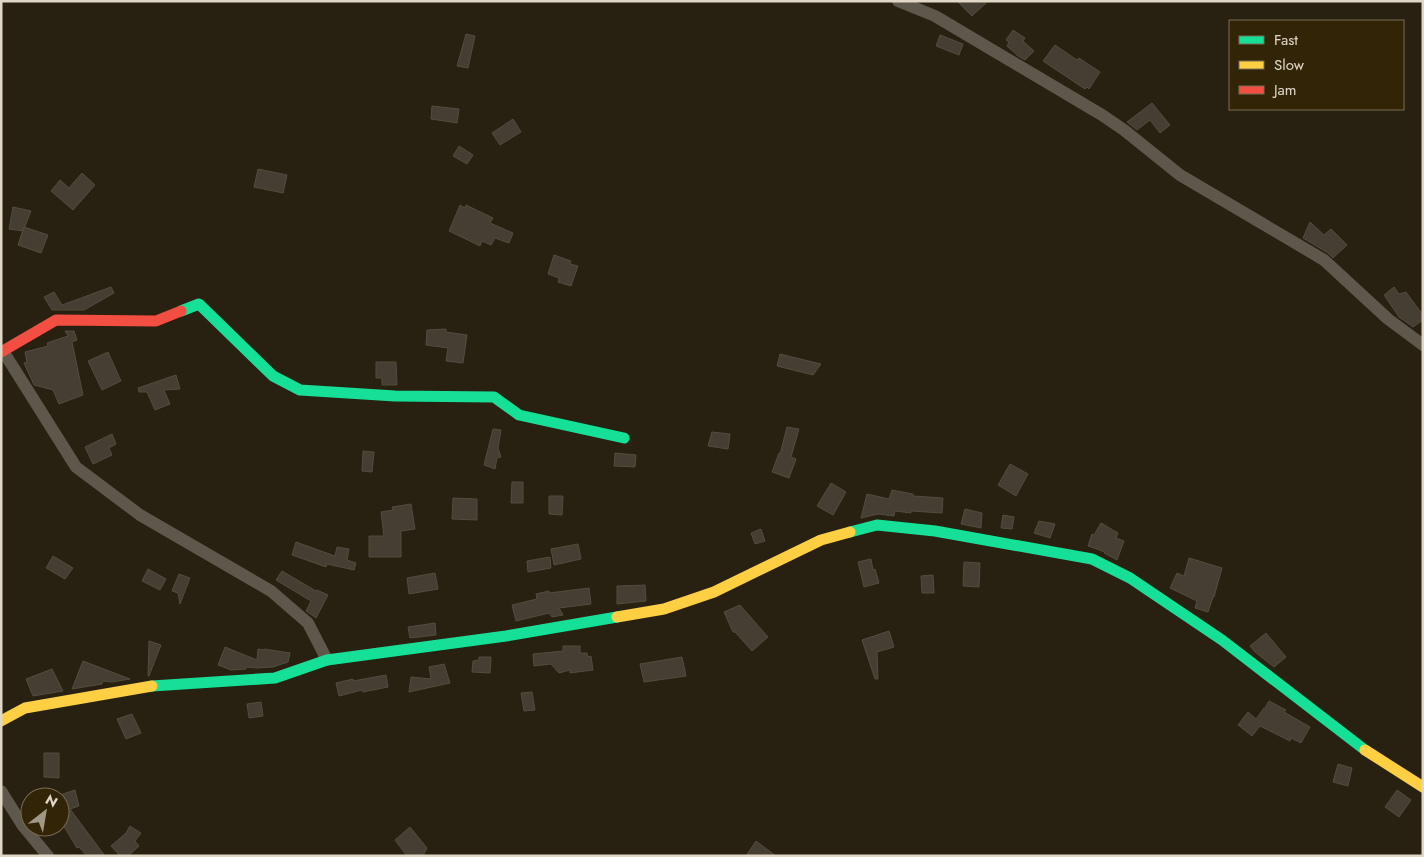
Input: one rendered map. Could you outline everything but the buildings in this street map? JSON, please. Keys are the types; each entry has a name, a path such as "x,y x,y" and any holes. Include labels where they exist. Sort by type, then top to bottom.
{"street":[{"path":"898,1 935,16 1102,115 1124,130 1180,175 1324,260 1388,319 1423,344"},
{"path":"328,660 308,623 270,591 140,516 76,467 2,351 56,320 156,322 199,304 273,376 300,390 395,396 494,397 519,415 624,438"},
{"path":"1,722 24,708 157,684 275,678 328,660 506,636 664,609 714,592 821,540 877,525 935,531 1092,558 1130,578 1222,640 1368,753 1423,786"},
{"path":"1,791 23,826 48,856"}],"traffic: fast":[{"path":"181,311 199,304 273,376 300,390 395,396 494,397 519,415 624,438"},
{"path":"850,532 877,525 935,531 1092,559 1130,578 1222,640 1365,750"},
{"path":"152,686 275,678 327,660 506,636 617,617"}],"traffic: slow":[{"path":"617,617 664,609 714,592 821,540 850,532"},
{"path":"1,721 25,708 152,686"},
{"path":"1365,750 1423,787"}],"traffic: jam":[{"path":"1,352 56,320 156,321 181,311"}]}
